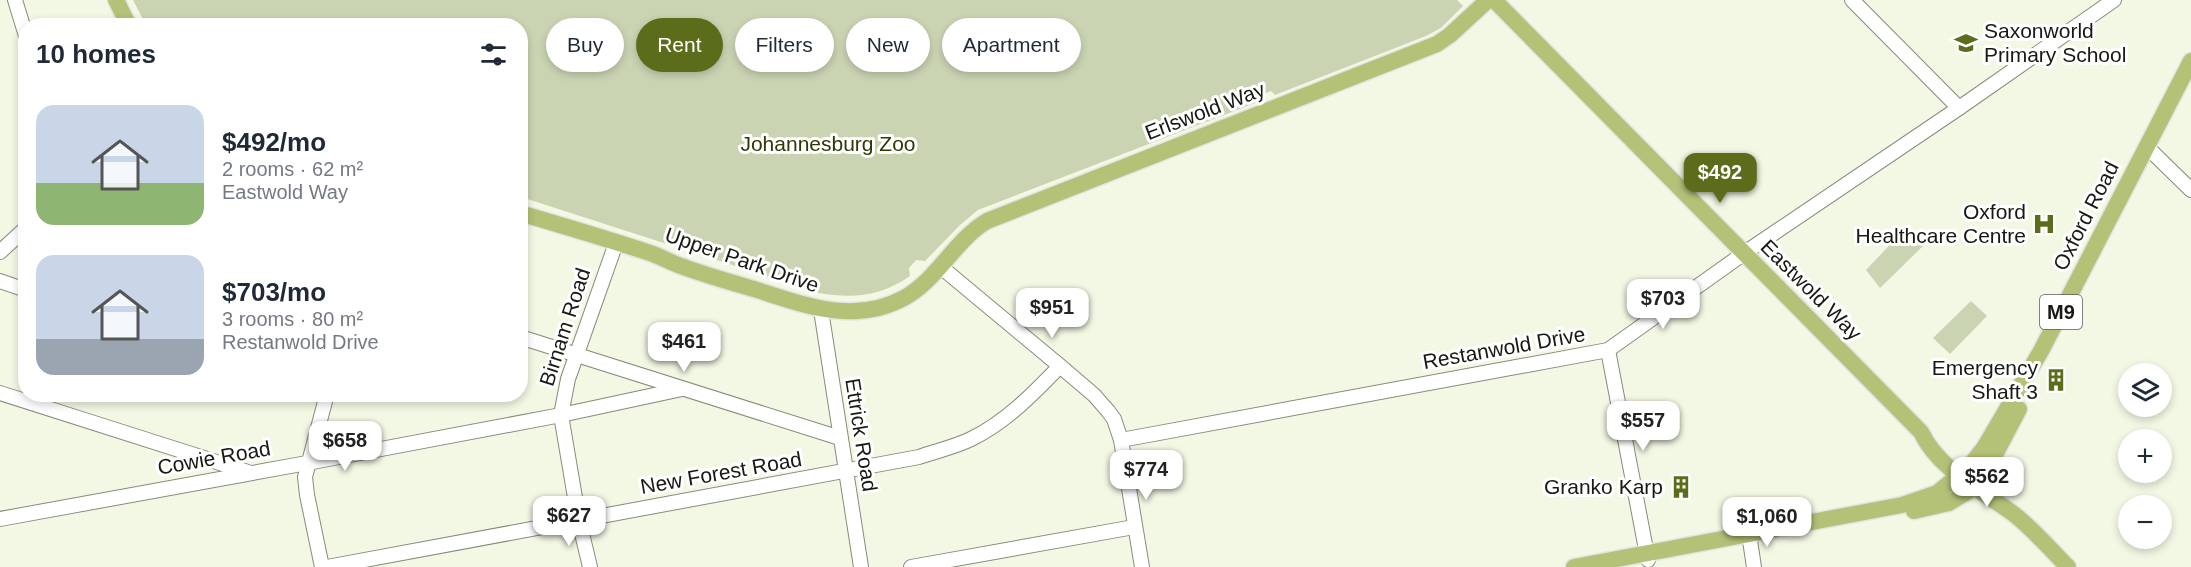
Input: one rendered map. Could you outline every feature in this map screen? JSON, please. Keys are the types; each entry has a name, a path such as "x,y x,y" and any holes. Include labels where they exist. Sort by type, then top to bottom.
{"main road":[{"path":"116,0 125,18"},
{"name":"Erlswold Way","path":"941,267 975,230 987,221 1437,44 1446,39 1488,0"},
{"name":"Eastwold Way","path":"1494,0 1921,432 1925,441 1978,485 2003,499 2014,514 2068,567"},
{"name":"Oxford Road","path":"1574,567 1941,505 1978,485 2150,150 2191,61"},
{"name":"Oxford Road","path":"1750,538 1916,501 1937,493 1962,473 1984,448 2029,372 2191,78"},
{"name":"Upper Park Drive","path":"528,216 649,252 689,269 821,310 861,311 885,306 916,290 941,267"},
{"name":"Oxford Road","path":"1609,567 1647,556"}],"street":[{"path":"15,0 20,18"},
{"path":"1852,0 1959,108"},
{"name":"Restanwold Drive","path":"1121,440 1608,350 1743,254 2114,0"},
{"path":"2150,150 2191,190"},
{"path":"0,252 18,235"},
{"name":"Birnam Road","path":"590,567 579,521 561,415 568,379 616,243"},
{"path":"941,267 1060,366 1102,403 1114,419 1121,440 1142,567"},
{"path":"0,281 18,287"},
{"name":"Ettrick Road","path":"821,310 861,567"},
{"path":"528,339 840,438"},
{"path":"1608,350 1647,556"},
{"name":"New Forest Road","path":"327,567 919,457 972,439 990,428 1018,408 1060,366"},
{"name":"Cowie Road","path":"0,519 308,464 682,389"},
{"path":"0,393 18,399"},
{"path":"28,402 250,473"},
{"path":"322,567 305,477 325,402"},
{"path":"911,567 1134,527"},
{"path":"1750,538 1754,567"}],"green space":[{"name":"Johannesburg Zoo","path":"133,0 1457,0 1463,6 1441,28 1426,36 1275,95 1271,91 1263,94 1263,100 978,210 925,261 916,260 909,268 910,276 878,292 856,296 819,293 528,199 528,18 142,18"},
{"path":"1904,230 1923,246 1880,288 1866,270"},
{"path":"1971,301 1987,316 1950,354 1933,338"}],"place":[{"name":"Saxonworld Primary School","path":"1966,43"},
{"name":"Oxford Healthcare Centre","path":"2044,224"},
{"name":"Emergency Shaft 3","path":"2056,380"},
{"name":"Granko Karp","path":"1681,487"}]}
